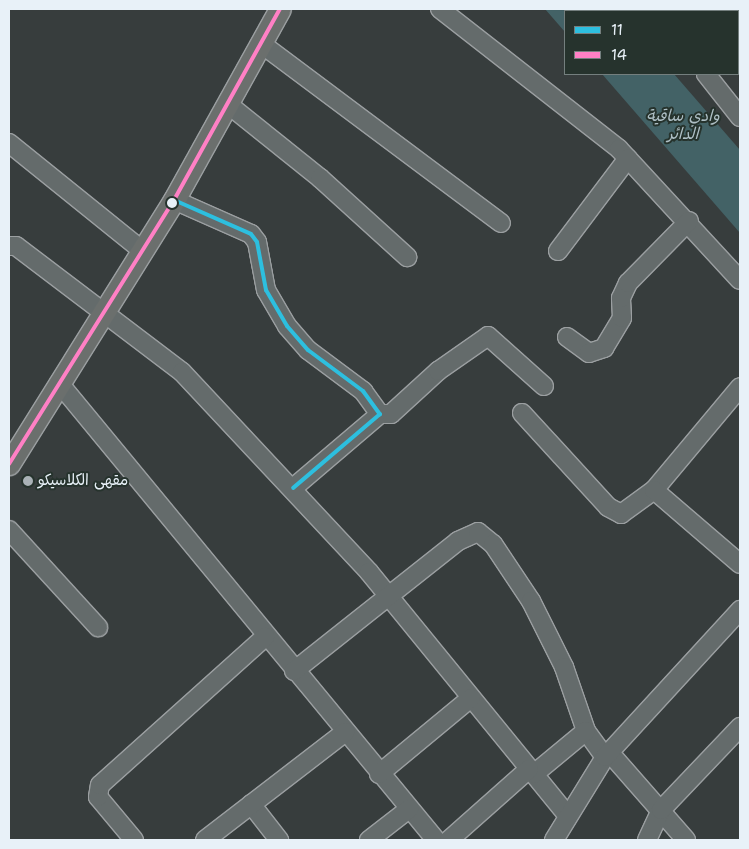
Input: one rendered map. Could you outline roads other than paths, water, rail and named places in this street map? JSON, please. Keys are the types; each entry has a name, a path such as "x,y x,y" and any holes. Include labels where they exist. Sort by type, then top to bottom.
{"main road":[{"path":"10,457 104,313 174,200 263,45 280,9"}],"street":[{"path":"440,9 628,158 689,221 740,280"},
{"path":"263,45 501,223"},
{"path":"707,75 739,114"},
{"path":"229,105 320,178 407,257"},
{"path":"9,143 143,251"},
{"path":"558,251 628,158"},
{"path":"174,200 251,234 258,242 266,290 287,326 308,350 364,391 380,414"},
{"path":"566,337 589,353 604,348 622,318 621,298 628,283 689,221"},
{"path":"9,246 16,246 182,372 293,488 388,594 568,816"},
{"path":"293,488 380,414 390,414 438,371 488,336 544,386"},
{"path":"59,383 294,671 436,840"},
{"path":"522,413 614,512 627,512 654,490 740,387"},
{"path":"654,490 740,564"},
{"path":"9,530 98,627"},
{"path":"294,671 388,594 470,533 486,535 531,602 564,668 586,731 661,810 686,840"},
{"path":"554,840 607,755 739,616"},
{"path":"134,840 98,797 100,785 266,636"},
{"path":"379,774 471,698"},
{"path":"647,840 661,810 740,728"},
{"path":"449,840 532,771 586,731"},
{"path":"205,840 345,732"},
{"path":"251,804 279,840"},
{"path":"369,840 409,809"}],"water":[{"path":"545,9 618,10 564,10 564,31"},
{"name":"وادي ساقية الدائر","path":"603,75 675,75 740,150 740,233"}],"place":[{"name":"مقهى الكلاسيكو","path":"28,481"}]}
